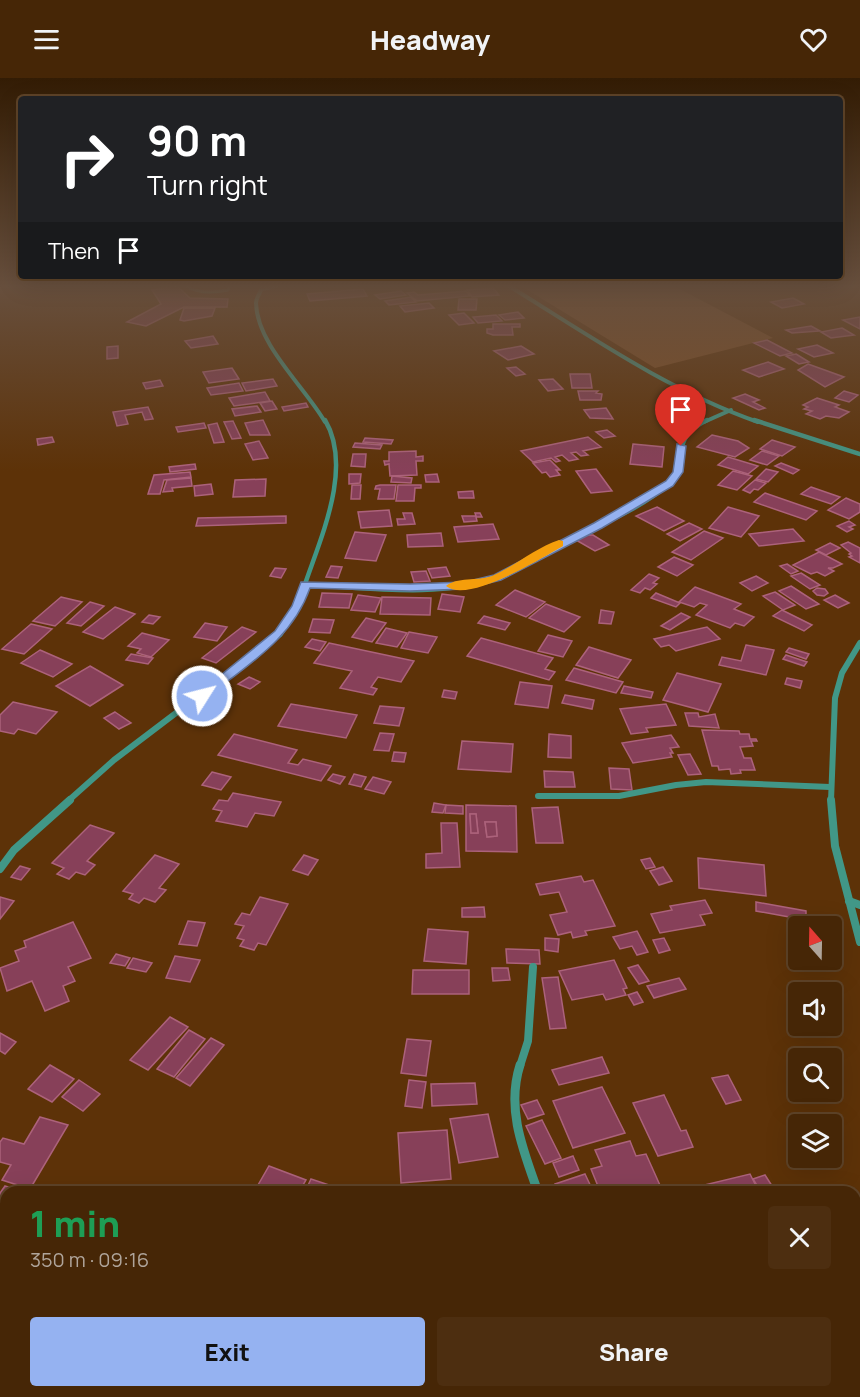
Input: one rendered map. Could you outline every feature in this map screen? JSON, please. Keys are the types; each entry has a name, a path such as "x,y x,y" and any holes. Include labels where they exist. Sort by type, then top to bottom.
{"street":[{"path":"0,869 14,850 114,760 241,667 279,634 298,606 326,520 337,472 336,452 331,431 315,404 286,368 274,348"},
{"path":"607,348 651,375 702,400 860,454"},
{"path":"305,585 410,588 465,585 497,578 598,525 669,484 678,472 681,446 685,435 712,417 731,410"},
{"path":"860,643 857,652 842,673 835,698 830,787 835,846 860,942"},
{"path":"538,796 619,796 676,784 706,782 830,787"},
{"path":"849,901 860,904"},
{"path":"533,967 528,1041 514,1084 518,1135 536,1186"}],"shaded area":[{"path":"622,348 735,348 655,368"}],"building":[{"path":"107,348 118,348 118,358 107,359"},
{"path":"524,348 534,354 508,360 494,351"},
{"path":"763,348 782,348 792,353 780,356"},
{"path":"822,348 833,353 814,357 798,349"},
{"path":"796,354 809,362 799,364 786,356"},
{"path":"768,362 784,369 759,377 743,370"},
{"path":"808,364 844,377 825,387 798,370"},
{"path":"516,367 525,374 516,376 507,368"},
{"path":"232,368 239,379 209,383 203,372"},
{"path":"570,374 590,374 592,388 572,388"},
{"path":"273,379 277,386 246,391 242,383"},
{"path":"553,379 563,389 548,391 539,380"},
{"path":"160,380 163,386 146,389 143,383"},
{"path":"239,383 243,391 211,395 207,388"},
{"path":"578,391 598,391 596,393 602,394 601,400 580,400"},
{"path":"844,391 858,395 849,402 835,398"},
{"path":"265,392 270,401 234,406 229,398"},
{"path":"745,394 759,400 753,402 765,408 759,410 733,398"},
{"path":"817,398 839,405 835,407 849,412 839,418 826,416 820,419 806,414 812,411 804,409 808,407 803,405"},
{"path":"272,401 277,409 265,411 260,403"},
{"path":"306,403 308,407 284,411 282,407"},
{"path":"257,406 261,412 235,416 232,409"},
{"path":"148,407 153,419 145,420 142,412 125,415 128,424 117,426 113,412"},
{"path":"606,408 613,419 590,418 584,410"},
{"path":"263,420 270,435 250,435 245,423"},
{"path":"233,421 241,438 232,439 224,422"},
{"path":"204,423 206,428 178,432 176,427"},
{"path":"217,423 224,442 214,443 208,425"},
{"path":"607,430 615,436 604,438 596,432"},
{"path":"712,435 738,441 749,448 735,457 697,447"},
{"path":"52,437 54,442 38,445 37,439"},
{"path":"588,437 601,447 583,451 588,455 581,456 576,452 571,453 578,459 569,461 562,455 555,457 560,461 556,462 551,458 533,462 521,451"},
{"path":"365,438 393,440 391,444 363,442"},
{"path":"772,440 795,447 782,456 760,449"},
{"path":"259,441 268,458 253,460 245,444"},
{"path":"355,443 382,445 380,449 353,447"},
{"path":"633,444 664,447 662,467 630,464"},
{"path":"416,451 416,457 423,456 423,461 416,461 417,475 390,476 389,464 385,465 384,461 389,461 389,452"},
{"path":"762,451 779,456 767,465 750,460"},
{"path":"353,454 366,454 365,467 351,466"},
{"path":"728,457 758,466 748,474 718,465"},
{"path":"550,460 560,470 556,470 560,475 550,477 546,472 542,473 533,463"},
{"path":"781,463 799,470 793,474 775,466"},
{"path":"195,464 196,469 170,472 169,467"},
{"path":"596,469 612,491 591,493 576,471"},
{"path":"766,469 778,472 768,482 756,479"},
{"path":"733,471 752,476 737,490 718,485"},
{"path":"190,472 191,477 164,480 160,494 148,494 154,475"},
{"path":"349,474 361,474 360,483 349,484"},
{"path":"437,474 439,482 426,482 425,475"},
{"path":"392,476 412,478 411,483 391,482"},
{"path":"191,478 192,486 172,488 173,491 163,492 167,480"},
{"path":"266,479 265,496 233,497 235,480"},
{"path":"755,480 766,483 750,493 743,490"},
{"path":"211,484 213,494 195,496 194,486"},
{"path":"352,485 361,485 360,499 351,499"},
{"path":"380,485 396,485 394,499 378,499 380,489 375,489"},
{"path":"398,485 421,485 421,488 415,488 414,501 396,501"},
{"path":"811,487 840,497 831,504 801,494"},
{"path":"473,491 474,498 459,498 458,492"},
{"path":"765,493 817,511 806,520 754,502"},
{"path":"846,498 860,504 860,512 849,519 828,510"},
{"path":"657,507 684,521 664,531 636,516"},
{"path":"728,507 759,516 741,537 709,528"},
{"path":"389,510 392,526 361,528 358,512"},
{"path":"403,513 412,513 415,524 398,525 397,519 405,519"},
{"path":"475,513 480,513 482,517 476,517 477,521 464,522 462,516 476,516"},
{"path":"286,516 286,523 196,526 198,518"},
{"path":"849,521 855,525 849,527 853,529 847,532 837,526"},
{"path":"689,523 702,529 680,541 667,534"},
{"path":"493,524 499,539 458,542 454,527"},
{"path":"793,529 804,541 759,546 749,534"},
{"path":"704,531 723,538 691,560 672,552"},
{"path":"355,532 386,535 376,561 345,558"},
{"path":"441,533 443,546 408,547 407,535"},
{"path":"593,535 609,545 595,551 576,540"},
{"path":"848,542 860,548 860,563 849,557 852,556 849,554 851,553 841,545"},
{"path":"830,543 840,548 826,555 816,550"},
{"path":"819,552 842,564 828,568 834,571 825,576 817,572 811,574 793,565"},
{"path":"674,557 693,565 677,576 658,567"},
{"path":"787,564 798,571 791,574 780,566"},
{"path":"331,566 342,567 338,578 326,577"},
{"path":"446,567 450,576 432,578 428,569"},
{"path":"275,568 286,569 281,578 270,576"},
{"path":"426,571 430,581 414,582 411,572"},
{"path":"801,573 820,585 810,589 791,576"},
{"path":"649,574 659,578 653,583 657,584 650,590 645,588 640,593 631,590"},
{"path":"756,576 768,583 752,591 740,583"},
{"path":"791,586 819,604 806,609 779,591"},
{"path":"695,587 741,604 734,609 754,617 744,626 735,623 730,628 696,615 707,605 700,603 694,607 679,602"},
{"path":"817,588 825,589 828,593 824,596 817,595 813,591"},
{"path":"515,590 545,602 526,617 496,605"},
{"path":"775,592 795,605 783,610 763,596"},
{"path":"322,593 352,594 349,608 319,607"},
{"path":"656,593 680,603 676,607 651,598"},
{"path":"442,594 464,597 460,612 438,609"},
{"path":"358,595 381,598 375,612 351,610"},
{"path":"835,595 849,603 838,608 824,600"},
{"path":"61,597 82,602 55,626 33,621"},
{"path":"382,597 431,598 430,615 380,614"},
{"path":"90,602 104,606 81,626 67,623"},
{"path":"546,604 580,617 564,632 529,618"},
{"path":"115,607 135,614 103,639 83,632"},
{"path":"601,610 614,612 611,624 599,623"},
{"path":"782,610 812,625 804,631 773,616"},
{"path":"681,613 690,617 670,630 661,626"},
{"path":"149,615 160,617 153,624 142,622"},
{"path":"484,616 510,623 505,630 478,623"},
{"path":"366,618 386,623 372,642 352,637"},
{"path":"313,619 334,620 330,633 309,632"},
{"path":"205,623 227,627 217,641 194,637"},
{"path":"31,624 52,629 24,654 2,649"},
{"path":"242,627 256,632 216,663 202,658"},
{"path":"707,627 720,639 676,651 669,645 661,647 654,639"},
{"path":"386,628 407,633 397,647 376,643"},
{"path":"409,632 437,637 428,653 401,648"},
{"path":"142,633 169,640 151,657 137,653 141,649 128,646"},
{"path":"548,635 572,641 563,657 538,651"},
{"path":"481,638 553,658 545,669 555,672 549,680 467,656"},
{"path":"312,639 326,642 320,651 305,647"},
{"path":"329,643 414,661 401,682 378,677 371,687 377,689 373,695 340,688 352,671 314,663"},
{"path":"746,645 774,650 766,675 719,665 722,657 741,661"},
{"path":"589,647 631,660 618,678 576,665"},
{"path":"789,648 809,654 806,659 786,652"},
{"path":"40,650 72,664 53,677 21,663"},
{"path":"131,654 153,658 148,664 126,660"},
{"path":"786,655 807,662 804,666 783,659"},
{"path":"90,666 123,685 90,706 56,686"},
{"path":"574,668 623,682 616,693 566,680"},
{"path":"677,673 721,684 708,712 663,700"},
{"path":"249,677 260,682 250,689 238,684"},
{"path":"787,678 802,681 800,688 785,684"},
{"path":"520,682 552,686 548,708 515,704"},
{"path":"624,686 653,692 651,698 621,693"},
{"path":"444,690 457,692 455,699 442,697"},
{"path":"565,695 594,700 592,709 562,703"},
{"path":"13,702 57,712 36,734 18,729 14,734 0,731 0,715"},
{"path":"291,704 357,715 346,738 278,726"},
{"path":"666,704 676,725 646,728 648,732 631,734 620,709"},
{"path":"207,706 216,710 205,718 197,713"},
{"path":"380,706 404,708 399,726 374,723"},
{"path":"115,712 131,723 119,729 104,718"},
{"path":"685,713 698,713 699,717 715,714 719,728 689,726"},
{"path":"702,730 739,731 740,734 749,734 750,739 756,739 757,741 751,741 753,746 740,747 744,758 751,758 755,770 740,770 741,773 731,774 730,769 719,770 718,766 712,766"},
{"path":"380,733 394,734 389,751 374,750"},
{"path":"234,734 297,750 288,763 298,765 303,759 331,766 321,781 218,755"},
{"path":"549,734 571,736 571,758 548,757"},
{"path":"671,735 679,747 670,748 673,753 670,753 672,757 633,763 622,743"},
{"path":"462,741 513,744 511,772 458,769"},
{"path":"394,752 406,753 404,762 392,761"},
{"path":"690,754 701,774 688,775 678,755"},
{"path":"609,768 629,769 632,790 611,789"},
{"path":"544,771 573,772 575,787 545,787"},
{"path":"212,772 231,777 221,790 202,785"},
{"path":"333,774 345,777 340,784 328,780"},
{"path":"354,774 366,777 361,787 349,784"},
{"path":"373,777 391,782 384,794 365,789"},
{"path":"233,793 281,802 274,816 255,813 247,827 216,821 222,811 213,809 219,800 228,801"},
{"path":"434,803 446,805 443,813 432,812"},
{"path":"446,805 463,806 463,814 445,813"},
{"path":"466,805 516,806 517,852 466,851","holes":["470,814 476,814 478,833 471,833","485,822 496,822 497,836 487,837"]},
{"path":"558,807 563,843 536,843 532,808"},
{"path":"470,814 476,814 478,833 471,833"},
{"path":"485,822 496,822 497,836 487,837"},
{"path":"441,823 457,823 460,867 426,868 426,854 442,853"},
{"path":"90,825 114,833 87,861 95,865 85,875 76,872 69,879 57,874 64,868 52,863"},
{"path":"155,855 179,864 159,888 166,890 155,902 144,898 139,903 129,899 133,894 123,891"},
{"path":"304,855 318,860 308,875 293,870"},
{"path":"650,858 655,867 646,869 641,860"},
{"path":"698,858 764,865 766,896 699,888"},
{"path":"20,866 30,869 21,880 11,877"},
{"path":"663,867 672,881 659,885 650,871"},
{"path":"581,876 584,882 593,880 615,926 585,931 587,935 573,938 571,932 558,935 550,915 567,912 559,892 540,895 536,884"},
{"path":"0,897 14,901 0,919"},
{"path":"260,897 288,904 266,945 258,943 254,950 240,946 244,940 237,938 244,926 235,924 242,913 250,915"},
{"path":"705,900 712,913 700,915 705,925 660,933 651,914 672,910 670,906"},
{"path":"756,902 806,911 806,916 788,917 756,911"},
{"path":"484,907 485,917 462,917 462,908"},
{"path":"188,921 205,923 197,946 179,944"},
{"path":"73,922 91,958 68,967 75,981 63,986 69,1001 45,1011 32,981 7,991 0,968 19,961 15,951 26,947 24,941"},
{"path":"428,929 468,932 466,964 424,961"},
{"path":"637,931 648,952 637,955 632,946 620,949 613,937"},
{"path":"545,938 559,939 558,952 545,950"},
{"path":"664,938 670,950 659,953 653,940"},
{"path":"506,949 539,950 540,964 507,963"},
{"path":"116,954 130,958 125,966 110,963"},
{"path":"175,956 200,960 190,982 166,978"},
{"path":"133,958 152,963 146,972 127,968"},
{"path":"614,960 627,988 623,989 626,995 606,1000 603,994 572,1000 559,971"},
{"path":"638,965 649,981 639,984 628,968"},
{"path":"492,968 508,968 510,980 493,981"},
{"path":"413,970 469,970 469,994 412,994"},
{"path":"558,977 566,1028 550,1029 542,978"},
{"path":"679,978 686,989 654,998 647,986"},
{"path":"637,992 643,1002 634,1005 628,995"},
{"path":"170,1017 188,1027 148,1070 130,1060"},
{"path":"189,1030 205,1039 174,1077 157,1069"},
{"path":"0,1033 16,1042 5,1054 0,1051"},
{"path":"211,1038 224,1045 190,1086 176,1078"},
{"path":"407,1039 431,1041 426,1076 401,1073"},
{"path":"602,1057 609,1073 559,1085 552,1070"},
{"path":"50,1065 74,1079 52,1102 28,1089"},
{"path":"728,1075 741,1100 726,1104 712,1078"},
{"path":"79,1080 100,1094 83,1111 62,1097"},
{"path":"409,1080 426,1082 422,1108 405,1106"},
{"path":"475,1083 477,1104 432,1106 431,1084"},
{"path":"602,1087 625,1133 573,1148 553,1101"},
{"path":"664,1095 681,1131 686,1130 693,1147 658,1156 633,1103"},
{"path":"537,1100 544,1114 528,1119 521,1105"},
{"path":"488,1114 498,1157 459,1163 450,1119"},
{"path":"40,1117 68,1125 32,1186 21,1186 2,1180 11,1165 0,1162 0,1142 3,1138 24,1144"},
{"path":"542,1120 561,1158 545,1164 526,1126"},
{"path":"447,1130 451,1179 401,1183 398,1133"},
{"path":"630,1141 636,1156 646,1154 660,1186 598,1186 591,1169 602,1166 595,1150"},
{"path":"573,1156 579,1170 559,1177 553,1163"},
{"path":"269,1166 306,1180 302,1186 257,1186"},
{"path":"585,1174 591,1186 556,1186 555,1184"},
{"path":"750,1174 756,1186 700,1186"},
{"path":"765,1175 772,1186 757,1186 753,1179"},
{"path":"311,1179 332,1186 308,1186"}],"slow traffic":[{"path":"452,586 482,583 497,578 559,544"}],"route":[{"path":"202,696 241,667 279,634 298,606 305,585 410,588 465,585 497,578 525,561 598,525 669,484 678,472 681,446"}]}
